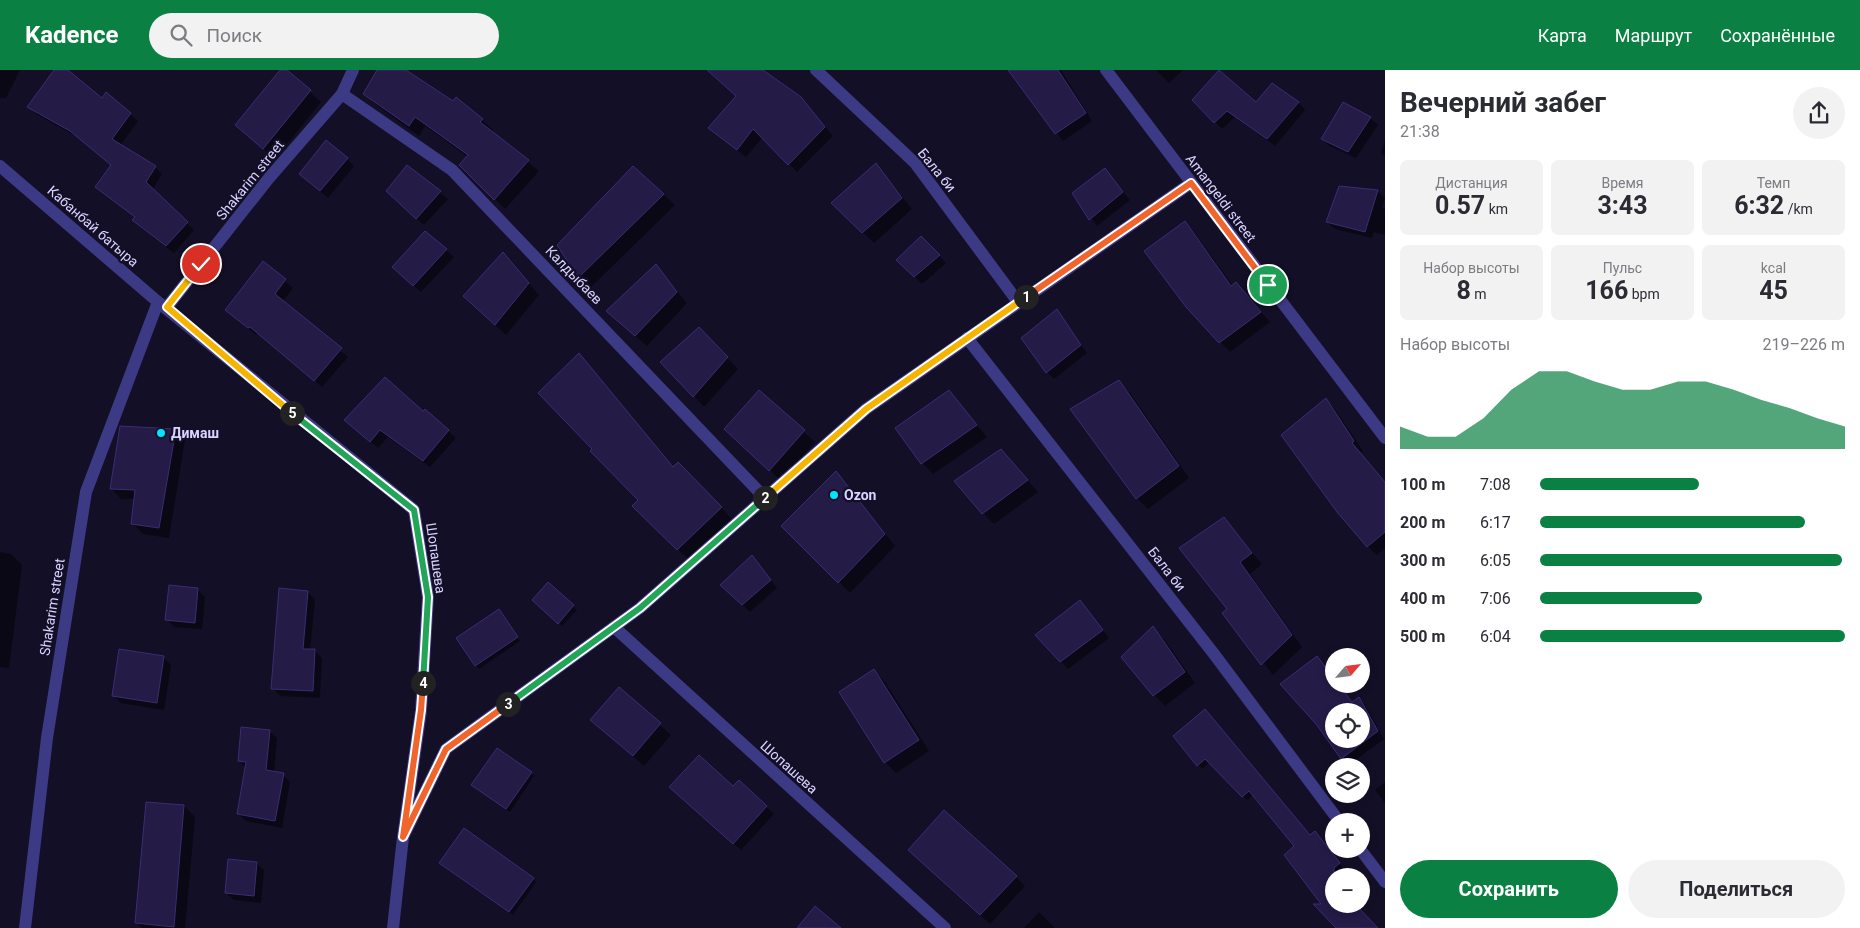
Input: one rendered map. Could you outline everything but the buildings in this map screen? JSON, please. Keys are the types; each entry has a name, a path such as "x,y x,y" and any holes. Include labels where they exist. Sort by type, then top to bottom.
{"street":[{"name":"Shakarim street","path":"25,928 46,738 86,492 162,305 342,94 353,70"},
{"name":"Бала би","path":"816,70 914,163 1018,302"},
{"name":"Amangeldi street","path":"1106,70 1385,438"},
{"name":"Калдыбаев","path":"342,94 452,170 765,498"},
{"name":"Кабанбай батыра","path":"0,166 162,305"},
{"path":"403,837 446,749 640,608 866,409 1191,183"},
{"name":"Шопашева","path":"162,305 275,400 414,510 428,597 421,710 403,837 393,928"},
{"name":"Бала би","path":"967,338 1214,654 1333,813"},
{"name":"Шопашева","path":"614,628 945,928"},
{"path":"1367,858 1385,882"}],"place":[{"name":"Димаш","path":"161,433"},
{"name":"Ozon","path":"834,495"}],"route":[{"path":"201,264 167,307 275,400 414,510 428,597 421,710 403,837 446,749 640,608 866,409 1191,183 1268,285"}]}
